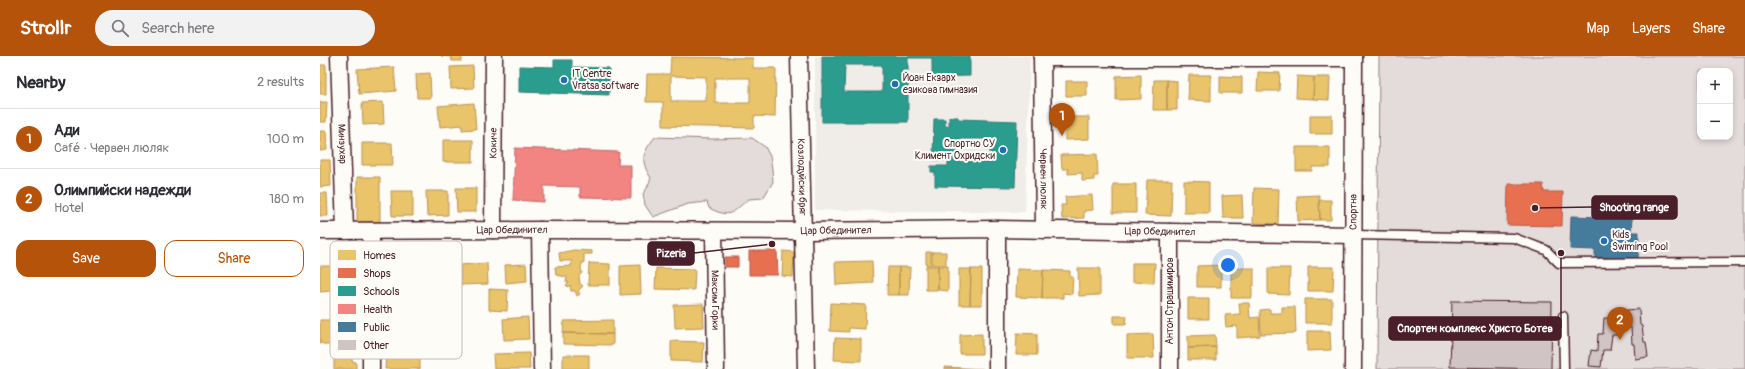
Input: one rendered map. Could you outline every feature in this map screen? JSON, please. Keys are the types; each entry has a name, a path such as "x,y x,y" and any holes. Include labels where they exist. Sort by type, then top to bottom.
{"street":[{"name":"Минзухар","path":"339,56 345,231"},
{"name":"Кокиче","path":"493,230 494,56"},
{"name":"Козлодуйски бряг","path":"799,56 806,369"},
{"path":"1042,57 1354,57"},
{"name":"Червен люляк","path":"1042,57 1044,230"},
{"name":"Спортна","path":"1353,369 1352,235 1354,57"},
{"name":"Цар Обединител","path":"320,231 803,231 997,229 1352,235"},
{"path":"997,229 997,369"},
{"path":"540,230 542,369"},
{"path":"371,231 371,241"},
{"name":"Максим Горки","path":"714,231 716,369"},
{"name":"Антон Страшимиров","path":"1170,232 1170,369"}],"lane":[{"path":"1352,235 1514,238 1546,250 1559,263 1745,262"},
{"path":"1563,316 1564,369"}],"shaded area":[{"path":"815,56 1030,56 1025,212 815,210"},
{"path":"1379,56 1745,56 1745,369 1377,369"},
{"path":"655,137 712,139 752,138 765,147 770,156 773,182 763,198 749,199 728,214 717,212 709,208 707,202 688,204 653,217 645,205 643,194 651,178 645,167 644,157 647,148"}],"building: Homes":[{"path":"441,56 462,56 462,61 452,61 451,57"},
{"path":"671,57 753,58 753,68 776,68 775,117 754,116 754,128 663,126 663,102 646,102 647,74 670,74","holes":["671,76 706,77 706,101 671,101","715,78 750,78 750,103 715,103"]},
{"path":"320,65 326,65 326,94 320,94"},
{"path":"473,66 474,88 451,89 450,67"},
{"path":"394,67 396,91 359,94 357,69"},
{"path":"1258,72 1280,73 1279,91 1257,91"},
{"path":"430,73 431,98 417,98 416,74"},
{"path":"1141,75 1141,99 1116,100 1116,76"},
{"path":"1189,75 1211,75 1211,101 1188,100"},
{"path":"1220,76 1242,77 1242,93 1220,93"},
{"path":"1297,76 1314,77 1313,99 1296,98"},
{"path":"1314,77 1330,77 1329,100 1313,99"},
{"path":"1154,80 1167,80 1167,110 1153,110"},
{"path":"1167,80 1177,81 1177,110 1167,110"},
{"path":"1066,81 1087,81 1087,96 1066,96"},
{"path":"320,102 327,102 326,122 320,122"},
{"path":"383,102 384,124 363,125 362,103"},
{"path":"474,103 476,129 462,130 462,125 440,127 438,106"},
{"path":"1310,115 1332,115 1332,134 1310,134"},
{"path":"1065,117 1089,117 1089,139 1065,140"},
{"path":"320,131 326,131 327,150 320,151"},
{"path":"443,140 473,140 473,162 443,162"},
{"path":"362,143 392,143 393,165 362,165"},
{"path":"1296,147 1330,147 1330,167 1312,167 1312,171 1296,171"},
{"path":"1097,154 1098,176 1094,176 1094,180 1082,181 1082,173 1068,174 1068,169 1062,169 1061,155"},
{"path":"320,160 330,160 331,186 320,187"},
{"path":"357,177 380,177 380,222 357,222"},
{"path":"1147,180 1172,180 1171,216 1145,215"},
{"path":"1184,181 1209,182 1209,213 1184,213"},
{"path":"1113,184 1136,184 1136,213 1113,213"},
{"path":"456,188 476,188 476,212 457,212"},
{"path":"1254,188 1279,189 1278,224 1253,223"},
{"path":"391,191 413,191 413,216 392,216"},
{"path":"426,191 448,191 448,215 427,216"},
{"path":"320,193 327,193 328,216 320,216"},
{"path":"1092,195 1093,210 1084,211 1084,218 1062,219 1061,205 1066,205 1065,197"},
{"path":"1242,195 1243,218 1223,218 1222,196"},
{"path":"1319,195 1320,220 1298,221 1297,196"},
{"path":"1319,200 1331,200 1331,220 1320,220"},
{"path":"574,250 592,251 592,254 584,254 584,263 582,263 581,268 582,273 579,276 580,284 583,286 578,291 580,294 577,296 575,291 571,291 570,285 568,287 566,285 569,282 566,282 567,277 556,275 555,267 571,266 572,261 560,261 559,253"},
{"path":"783,251 794,252 793,277 782,276"},
{"path":"926,252 931,252 931,265 926,265"},
{"path":"932,252 946,252 946,265 932,265"},
{"path":"872,261 873,283 836,285 835,262"},
{"path":"487,263 488,284 462,285 462,265"},
{"path":"589,263 610,264 610,285 588,285"},
{"path":"1132,263 1155,263 1154,283 1132,282"},
{"path":"526,264 527,281 506,283 505,265"},
{"path":"640,265 641,294 620,295 620,266"},
{"path":"1221,265 1221,287 1197,287 1197,266"},
{"path":"320,266 330,266 330,291 320,292"},
{"path":"926,266 938,266 938,290 926,290"},
{"path":"938,266 948,266 948,291 938,290"},
{"path":"888,267 899,267 899,295 887,295"},
{"path":"899,267 910,267 909,295 899,295"},
{"path":"1308,267 1334,267 1333,291 1308,291"},
{"path":"656,268 695,269 694,290 655,289"},
{"path":"1078,268 1100,268 1100,295 1079,296"},
{"path":"1231,268 1254,268 1252,298 1231,298"},
{"path":"1268,268 1290,268 1289,295 1268,294"},
{"path":"959,269 971,269 970,305 959,305"},
{"path":"971,269 982,269 982,305 970,305"},
{"path":"1017,269 1043,270 1042,298 1016,297"},
{"path":"1043,270 1070,271 1070,277 1073,277 1072,294 1063,293 1063,298 1042,298"},
{"path":"489,289 508,290 507,311 489,310"},
{"path":"1188,298 1209,298 1209,319 1188,319"},
{"path":"1305,299 1332,299 1332,323 1305,323"},
{"path":"831,303 866,305 865,329 849,328 849,332 830,331"},
{"path":"1239,303 1249,303 1250,318 1259,317 1260,336 1237,338 1237,326 1226,327 1225,315 1240,314"},
{"path":"703,304 704,327 675,328 674,305"},
{"path":"1282,307 1295,307 1296,333 1261,334 1260,310 1270,309 1270,313 1282,313"},
{"path":"1114,316 1127,316 1126,324 1114,324"},
{"path":"528,317 529,339 504,340 503,319"},
{"path":"320,320 330,320 330,346 320,343"},
{"path":"613,320 613,334 563,333 564,321"},
{"path":"1307,331 1330,331 1331,350 1307,351"},
{"path":"563,333 613,334 613,345 563,344"},
{"path":"1017,333 1037,334 1037,355 1016,355"},
{"path":"982,334 982,354 960,354 960,335"},
{"path":"1153,334 1154,358 1127,358 1127,335"},
{"path":"1215,335 1216,347 1188,348 1188,336"},
{"path":"835,338 861,339 861,361 834,360"},
{"path":"671,341 704,342 703,362 671,361"},
{"path":"1216,347 1216,360 1188,360 1188,348"},
{"path":"529,353 530,369 494,369 493,354"},
{"path":"563,355 589,355 589,369 563,369"},
{"path":"334,359 352,359 352,361 356,362 356,369 334,369"},
{"path":"386,359 420,359 420,369 385,369"},
{"path":"945,367 983,369 945,369"}],"building: Shops":[{"path":"1508,184 1543,184 1544,192 1563,192 1562,226 1507,225"},
{"path":"749,251 777,251 778,275 749,275"},
{"path":"725,257 738,257 738,267 725,267"}],"building: Schools":[{"name":"Йоан Екзарх езикова гимназия","path":"822,56 970,56 970,76 932,77 932,58 908,58 908,122 822,122","holes":["845,65 882,65 882,92 844,92"]},
{"name":"IT Centre Vratsa software","path":"554,60 572,60 572,67 609,68 609,95 519,92 519,66 554,67"},
{"name":"Спортно СУ Климент Охридски","path":"949,117 958,117 958,119 1017,121 1015,187 935,186 935,172 931,172 931,166 948,166 948,160 933,160 934,119 945,119 945,126 949,126","holes":["958,139 990,139 990,161 958,162"]}],"building: Health":[{"path":"515,148 619,152 618,165 631,165 631,198 580,197 580,187 544,186 544,202 513,200"}],"building: Public":[{"name":"Kids Swiming Pool","path":"1571,216 1632,218 1631,232 1639,232 1638,262 1595,260 1595,250 1570,249"}],"building: Other":[{"path":"1452,301 1552,302 1551,369 1450,367"},
{"path":"1639,309 1640,325 1642,326 1644,342 1646,342 1648,357 1635,359 1631,327 1628,328 1627,310"},
{"path":"1604,318 1618,319 1617,335 1612,335 1610,350 1603,350 1601,367 1589,366 1591,350 1597,351 1598,334 1603,334"}],"place":[{"name":"IT Centre Vratsa software","path":"564,80"},
{"name":"Йоан Екзарх езикова гимназия","path":"895,84"},
{"name":"Ади","path":"1062,136"},
{"name":"Спортно СУ Климент Охридски","path":"1003,150"},
{"name":"Shooting range","path":"1535,208"},
{"name":"Kids Swiming Pool","path":"1604,241"},
{"name":"Pizeria","path":"772,244"},
{"name":"Спортен комплекс Христо Ботев","path":"1561,253"},
{"name":"Олимпийски надежди","path":"1620,340"}]}
